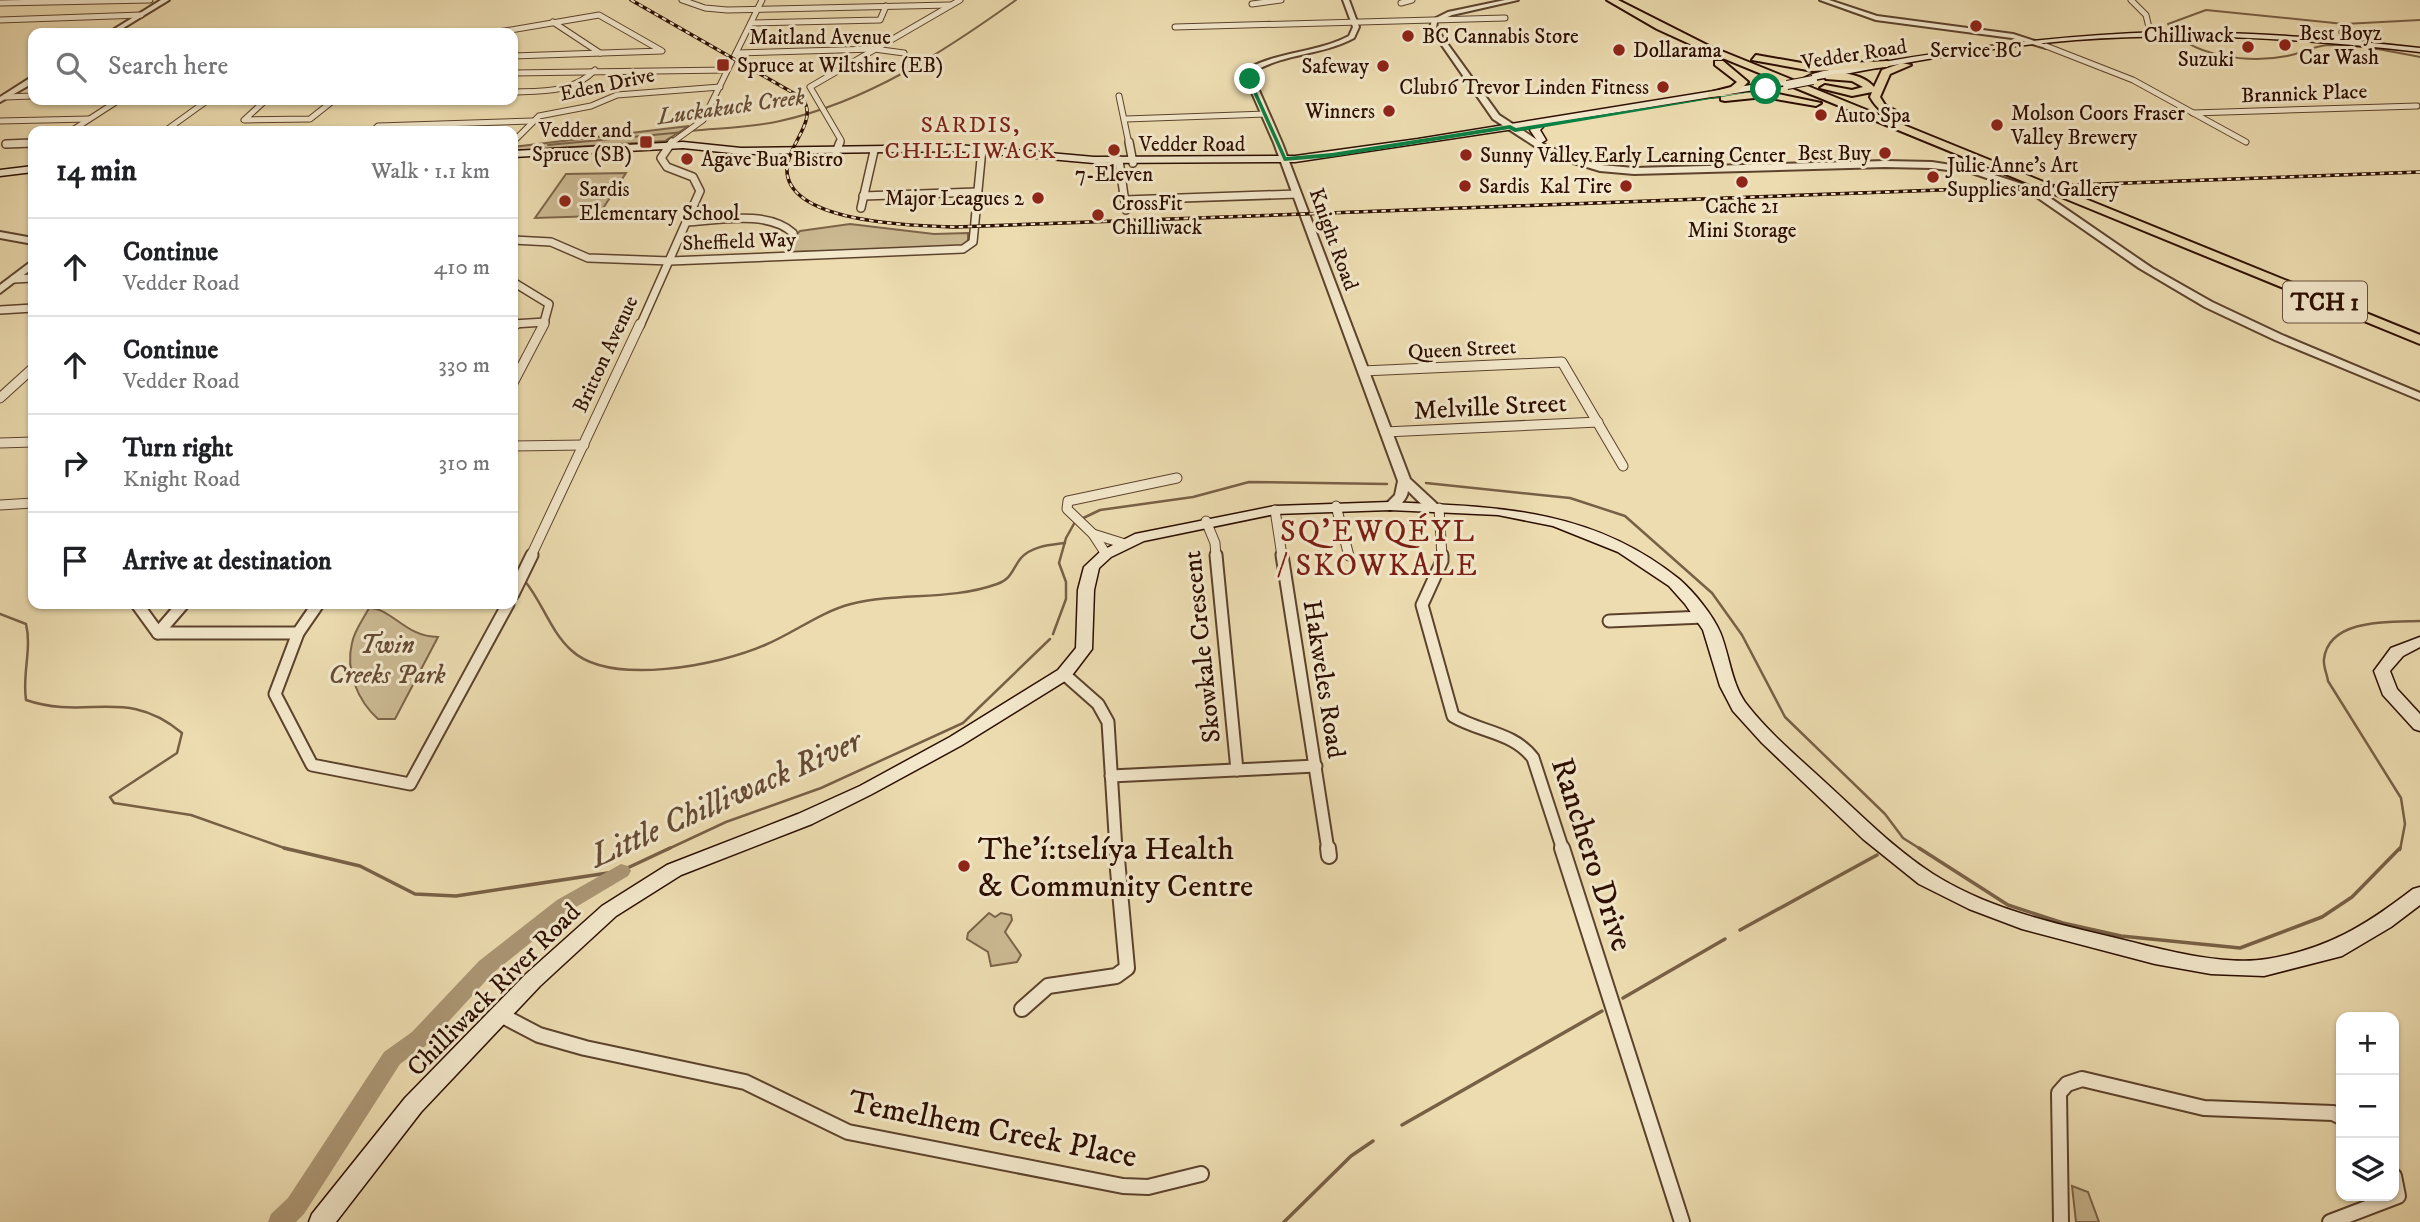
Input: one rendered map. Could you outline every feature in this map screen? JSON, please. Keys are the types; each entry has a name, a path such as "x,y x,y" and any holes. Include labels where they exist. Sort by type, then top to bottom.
{"highway":[{"path":"1610,0 1741,78 1742,84 1711,97"},
{"name":"TCH 1","path":"1610,0 1680,37 2420,340"},
{"path":"1624,0 1712,43 1827,88 1852,93 1870,89 1863,81 1832,75"},
{"name":"TCH 1","path":"1624,0 1705,44 2420,332"},
{"path":"1712,43 1769,62 1803,68 1887,64"},
{"path":"1906,65 1888,71 1875,97 1877,103 1896,116 2046,181"},
{"path":"1724,66 1820,104 1971,157"},
{"path":"1832,75 1847,74 1870,80 1879,89"},
{"path":"1711,97 1764,94 1820,104"}],"main road":[{"path":"2013,36 2280,38 2420,49"},
{"path":"2013,36 2025,47 2052,47 2135,36"},
{"path":"2052,47 2074,38"},
{"name":"Vedder Road","path":"518,154 687,149 736,154 981,150 1119,161 1333,159 1711,97 1887,64 2025,47 2052,47"},
{"name":"Vedder Road","path":"1847,74 2025,47"},
{"path":"1491,132 1500,116 1541,124 1535,131 1541,140"},
{"path":"1491,132 1518,129"},
{"name":"Vedder Road","path":"665,150 981,150"},
{"path":"0,173 28,170"},
{"name":"Chilliwack River Road","path":"321,1222 413,1105 499,1014 582,934 649,883 697,859 804,819 866,790 956,741 1064,674 1083,649 1086,590 1092,567 1106,554 1140,537 1206,521 1275,510 1390,506 1529,515 1591,534 1623,549 1674,583 1704,617 1717,645 1732,696 1752,723 1887,848 1926,880 1976,904 2029,924 2155,956 2211,966 2264,968 2335,950 2384,922 2420,894"},
{"path":"2420,642 2398,650 2386,660 2382,671 2389,691 2420,725"}],"street":[{"path":"0,4 150,0"},
{"path":"119,28 166,0"},
{"path":"682,0 705,8 727,10 950,5"},
{"path":"665,150 703,120 762,0"},
{"path":"857,7 859,0"},
{"path":"837,151 841,140 810,87 960,0"},
{"path":"1252,4 1281,0"},
{"path":"1346,0 1355,23"},
{"path":"1401,3 1412,0"},
{"path":"1438,20 1515,0"},
{"path":"1823,0 1892,21 2013,36 2052,47 2095,64 2246,142"},
{"path":"2131,0 2146,15 2151,36"},
{"path":"751,23 880,20 886,6"},
{"path":"713,18 727,10"},
{"path":"1457,13 1466,20"},
{"path":"0,20 141,15"},
{"path":"518,28 599,15 662,51 518,56"},
{"path":"1175,27 1505,18"},
{"path":"1438,20 1436,33 1500,116 1559,154 1585,164 1633,171 1885,164 1944,167 2015,183 2064,210 2150,271 2256,326 2420,397"},
{"path":"553,22 600,53"},
{"name":"Knight Road","path":"1355,23 1356,32 1345,42 1276,58 1252,70 1250,79 1297,194 1404,481 1436,507"},
{"path":"2342,32 2353,42"},
{"path":"2052,47 2095,64"},
{"name":"Maitland Avenue","path":"736,53 874,49 904,53"},
{"path":"518,73 595,70 727,71"},
{"path":"518,92 557,91 586,82 595,70"},
{"path":"2,98 28,83"},
{"name":"Eden Drive","path":"518,136 539,116 592,106 617,95 720,88"},
{"path":"2,98 28,96"},
{"path":"1119,96 1126,118 1133,161"},
{"path":"78,126 111,105"},
{"path":"172,126 200,105"},
{"path":"260,105 244,120 310,118 327,105"},
{"name":"Brannick Place","path":"2193,113 2417,106"},
{"path":"171,113 188,113"},
{"path":"1126,118 1266,114"},
{"path":"0,121 89,119"},
{"path":"378,126 532,121"},
{"path":"1518,129 1541,140 1559,154"},
{"path":"6,145 28,143"},
{"name":"Britton Avenue","path":"518,584 687,222 699,185 692,177 665,166 661,161 665,150"},
{"path":"860,208 874,150"},
{"path":"863,196 977,192 981,150"},
{"path":"1119,161 1126,210"},
{"name":"Sheffield Way","path":"518,240 551,242 588,258 670,261 953,250 969,246 973,242 977,192"},
{"path":"1125,200 1297,194"},
{"path":"687,222 766,220 783,223 793,233"},
{"path":"0,235 28,240"},
{"path":"0,290 28,267"},
{"path":"14,279 28,278"},
{"path":"518,285 549,304 545,322 518,373"},
{"path":"0,310 28,308"},
{"path":"518,324 545,322"},
{"name":"Queen Street","path":"1363,371 1562,362 1598,422"},
{"path":"0,398 28,373"},
{"path":"1598,422 1623,466"},
{"name":"Melville Street","path":"1385,432 1598,422"},
{"path":"0,443 28,442"},
{"path":"518,446 584,445"},
{"path":"1106,554 1093,534 1067,509 1068,501 1177,478"},
{"path":"1390,506 1401,496 1404,481"},
{"path":"0,505 28,503"},
{"path":"1336,506 1349,556"},
{"name":"Ranchero Drive","path":"1436,507 1442,561 1422,605 1454,716 1479,731 1520,742 1534,758 1682,1222"},
{"name":"Hakweles Road","path":"1275,510 1329,856"},
{"name":"Skowkale Crescent","path":"1206,521 1215,543 1237,770"},
{"path":"1093,534 1125,544"},
{"path":"141,609 158,633"},
{"path":"158,633 179,609"},
{"path":"315,609 298,634 275,694 312,765 410,784 505,609"},
{"path":"1609,621 1704,617"},
{"path":"158,633 298,634"},
{"path":"1022,1009 1048,986 1126,972 1106,713 1064,674"},
{"path":"1111,776 1316,766"},
{"name":"Temelhem Creek Place","path":"499,1014 539,1035 585,1048 745,1082 848,1132 1123,1186 1148,1187 1201,1174"},
{"path":"2061,1222 2059,1093 2067,1084 2082,1079 2204,1108 2336,1114"},
{"path":"2330,1222 2385,1201"}],"green space":[{"path":"689,126 665,141 518,151 518,146"},
{"path":"626,173 598,216 535,218 566,174"},
{"path":"850,224 934,234 968,233 968,244 961,248 788,252 794,237 800,231"},
{"name":"Twin Creeks Park","path":"368,609 377,609 408,628 427,636 438,637 395,719 378,719 355,685 350,654 357,629"},
{"path":"989,913 995,917 1001,913 1011,915 1012,920 1005,932 1021,955 1017,962 991,966 988,952 967,939 968,933"},
{"path":"2072,1186 2088,1192 2099,1222 2076,1222"}],"waterway":[{"name":"Luckakuck Creek","path":"690,131 769,123 844,101 933,56 1016,0"},
{"path":"2420,20 2344,24 2206,10 2168,24 2190,44 2205,51 2239,58 2287,56 2329,45 2364,47 2420,57"},
{"name":"Luckakuck Creek","path":"548,145 684,132"},
{"name":"Little Chilliwack River","path":"1065,543 1075,522 1100,510 1193,497 1249,482 1387,484"},
{"name":"Little Chilliwack River","path":"1426,483 1570,498 1625,516 1712,593 1742,635 1785,717 1885,814 1903,838 1922,850"},
{"path":"524,580 571,650 589,661 611,668 666,669 745,652 851,604 887,598 961,593 997,584 1009,576 1021,558 1030,551 1065,543"},
{"name":"Little Chilliwack River","path":"1053,634 1066,599 1066,582 1059,563 1065,543"},
{"path":"0,614 26,624 26,700 48,706 124,707 143,711 162,719 182,733 177,753 110,797 114,803 191,815 285,848"},
{"path":"2400,850 2405,824 2401,798 2328,681 2324,659 2328,646 2337,636 2349,629 2378,623 2420,621"},
{"name":"Little Chilliwack River","path":"666,850 726,822 821,788 963,723 1050,639"},
{"path":"285,848 360,866 415,894 456,896 621,871 670,848"},
{"path":"285,848 290,850"},
{"path":"1919,848 2008,905 2063,923 2121,936 2240,948 2322,917 2352,897 2400,848"},
{"path":"1740,930 1877,855"},
{"name":"Little Chilliwack River","path":"280,1222 296,1206 392,1058 420,1038 486,967 564,905 621,871"},
{"path":"1623,998 1725,939"},
{"path":"1402,1125 1602,1011"},
{"path":"1284,1222 1351,1156 1373,1141"}],"railway":[{"path":"631,0 802,98 807,115 787,167 792,186 807,200 829,211 885,223 956,227 2420,172"}],"place":[{"name":"Service BC","path":"1976,26"},
{"name":"BC Cannabis Store","path":"1408,36"},
{"name":"Best Boyz Car Wash","path":"2285,45"},
{"name":"Chilliwack Suzuki","path":"2248,47"},
{"name":"Dollarama","path":"1619,50"},
{"name":"Spruce at Wiltshire (EB)","path":"723,65"},
{"name":"Safeway","path":"1383,66"},
{"name":"Club16 Trevor Linden Fitness","path":"1663,87"},
{"name":"Winners","path":"1389,111"},
{"name":"Auto Spa","path":"1821,115"},
{"name":"Molson Coors Fraser Valley Brewery","path":"1997,125"},
{"name":"Vedder and Spruce (SB)","path":"646,142"},
{"name":"7-Eleven","path":"1114,150"},
{"name":"Best Buy","path":"1885,153"},
{"name":"Sunny Valley Early Learning Center","path":"1466,155"},
{"name":"Agave Bua Bistro","path":"687,159"},
{"name":"Julie Anne's Art Supplies and Gallery","path":"1933,177"},
{"name":"Cache 21 Mini Storage","path":"1742,182"},
{"name":"Sardis","path":"1465,186"},
{"name":"Kal Tire","path":"1626,186"},
{"name":"Major Leagues 2","path":"1038,198"},
{"name":"Sardis Elementary School","path":"565,201"},
{"name":"CrossFit Chilliwack","path":"1098,215"},
{"name":"The'í:tselíya Health & Community Centre","path":"964,866"}],"district":[{"name":"SARDIS, CHILLIWACK","path":"971,137"},
{"name":"SQ'EWQÉYL / SKOWKALE","path":"1378,548"}],"route":[{"path":"1250,79 1284,159 1332,155 1510,127 1515,130 1766,89"}]}
